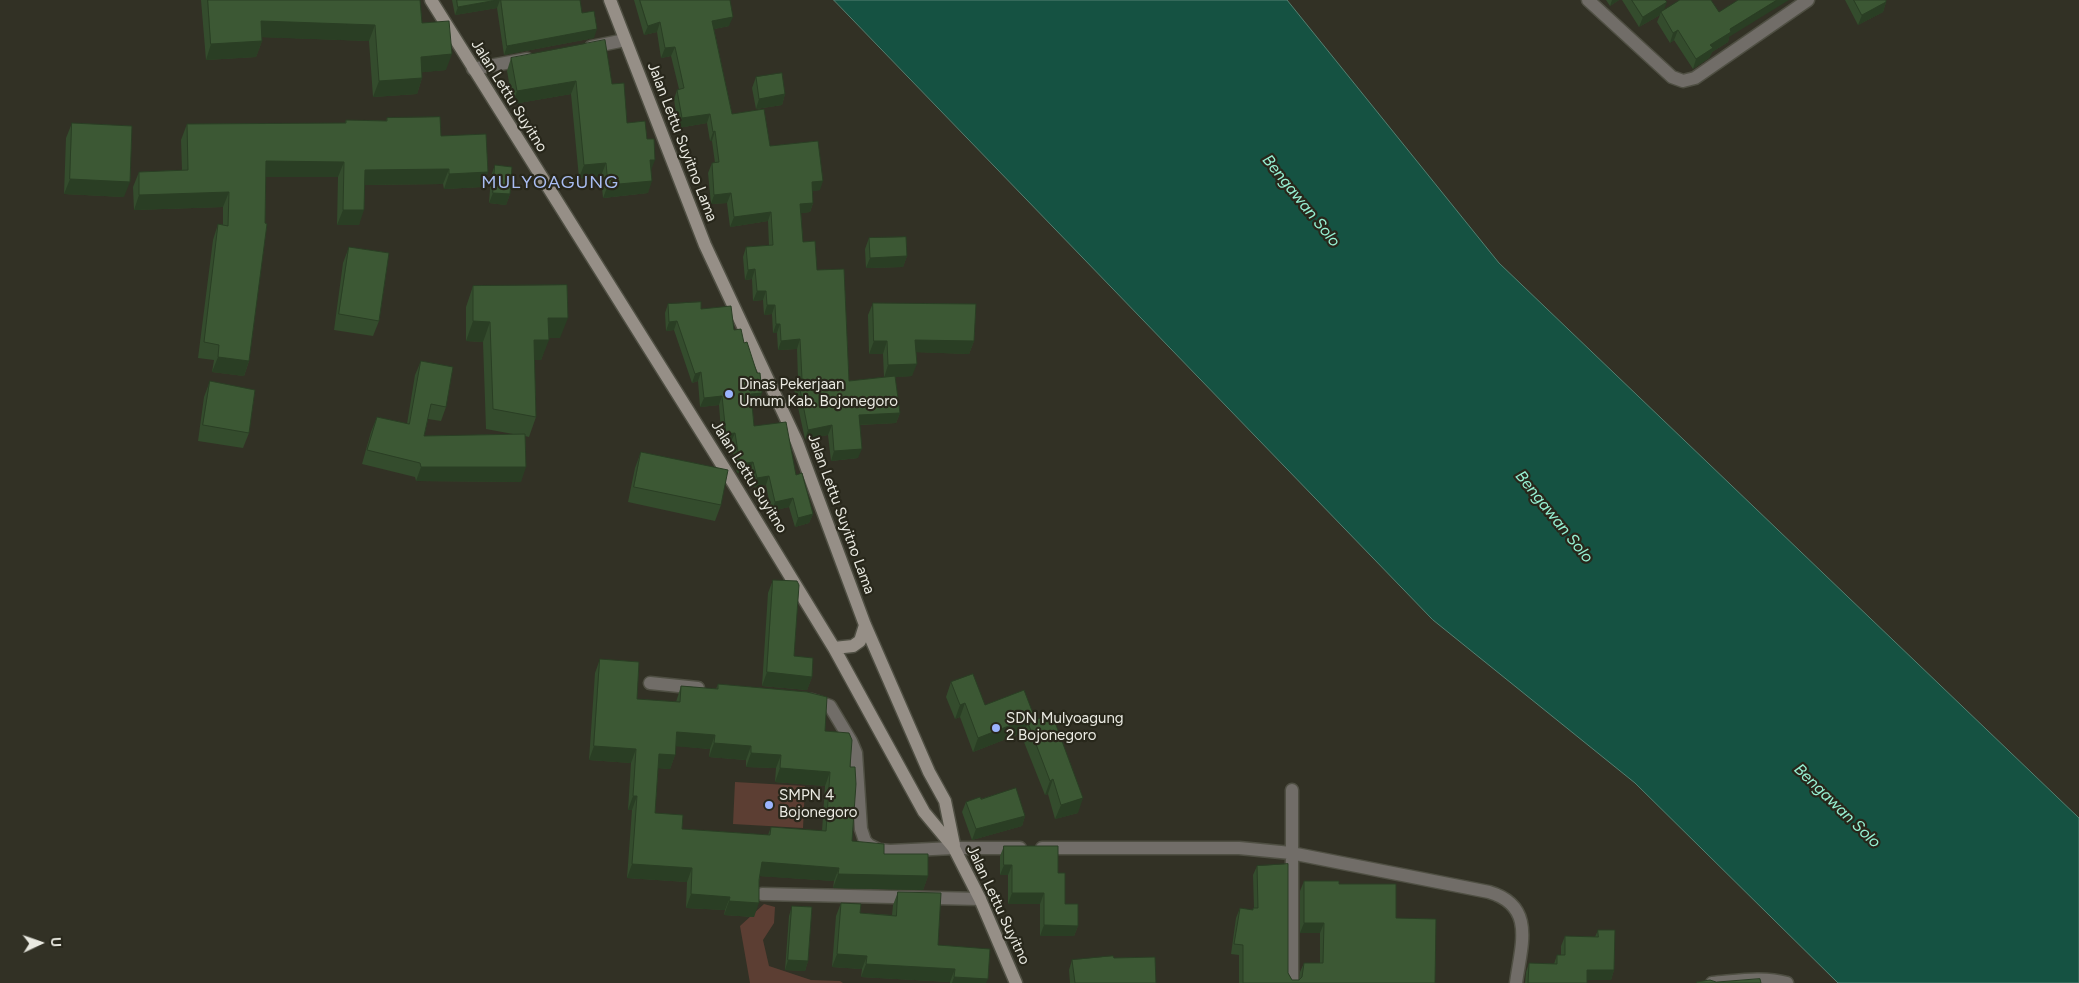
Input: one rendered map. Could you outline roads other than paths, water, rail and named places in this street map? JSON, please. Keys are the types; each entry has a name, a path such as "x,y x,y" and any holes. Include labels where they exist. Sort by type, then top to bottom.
{"main road":[{"name":"Jalan Lettu Suyitno","path":"431,0 730,476 834,648 924,812 954,848 980,899 1016,983"},
{"name":"Jalan Lettu Suyitno Lama","path":"610,0 710,256 797,442 865,625 929,772 945,801 954,848"},
{"path":"834,648 853,646 860,641 865,625"}],"street":[{"path":"1588,0 1672,77 1683,81 1695,78 1808,0"},
{"path":"578,49 625,40"},
{"path":"473,69 540,56"},
{"path":"650,683 707,689"},
{"path":"803,698 821,701 830,706 852,741 858,766 862,834 866,843 875,848 890,851 954,848 1239,848 1291,853 1489,892 1505,898 1516,907 1522,919 1522,937 1516,983"},
{"path":"1292,790 1292,983"},
{"path":"762,894 980,899"},
{"path":"1712,983 1776,980 1787,983"}],"water":[{"name":"Bengawan Solo","path":"834,0 1287,0 1499,263 2079,818 2079,983 1838,983 1635,783 1433,620"}],"place":[{"name":"Dinas Pekerjaan Umum Kab. Bojonegoro","path":"729,394"},
{"name":"SDN Mulyoagung 2 Bojonegoro","path":"996,728"},
{"name":"SMPN 4 Bojonegoro","path":"769,805"}],"district":[{"name":"MULYOAGUNG","path":"550,183"}]}
